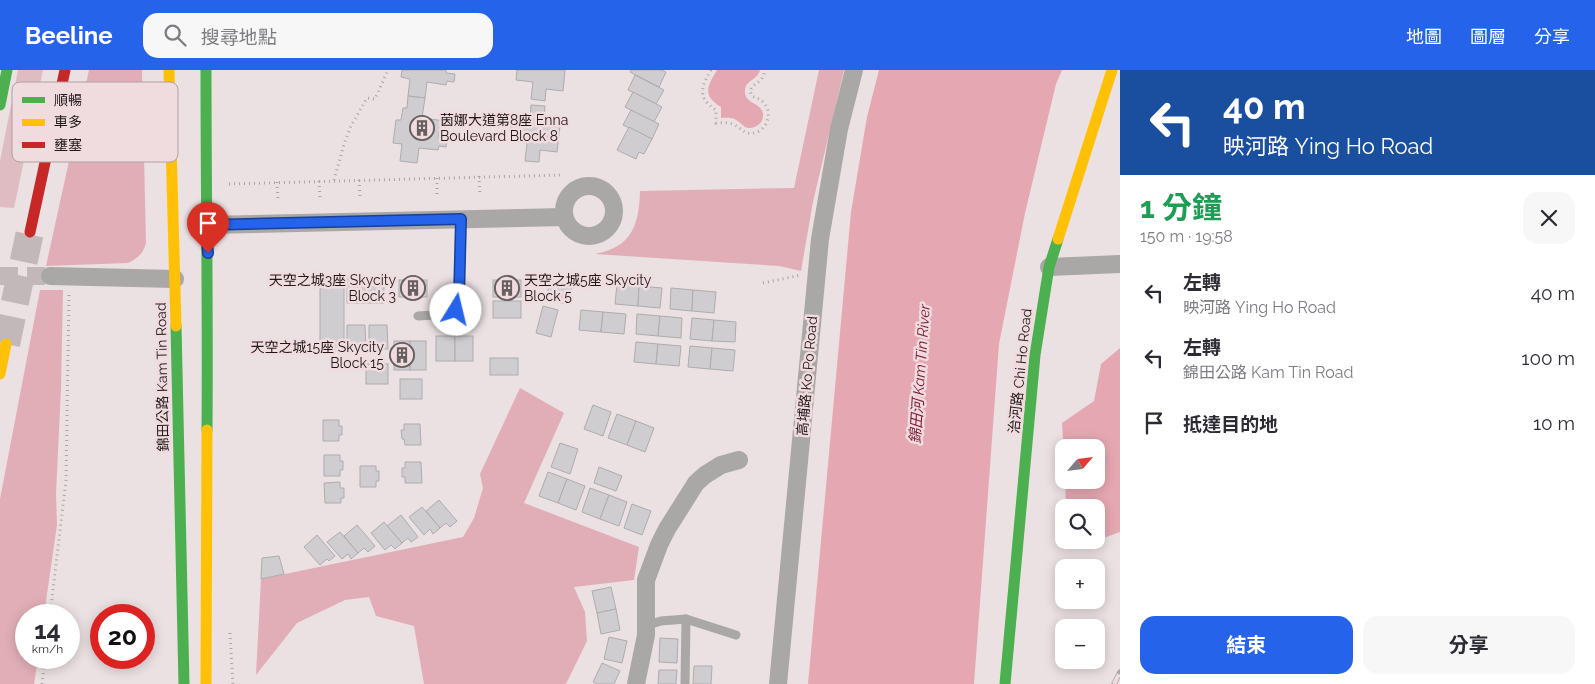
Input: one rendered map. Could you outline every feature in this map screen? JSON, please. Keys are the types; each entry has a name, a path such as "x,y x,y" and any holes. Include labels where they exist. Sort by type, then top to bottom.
{"main road":[{"path":"0,105 7,70"},
{"path":"206,70 200,229 208,267 206,684"},
{"name":"治河路 Chi Ho Road","path":"1005,684 1035,355 1049,267 1112,70"},
{"path":"30,232 45,162"},
{"name":"錦田公路 Kam Tin Road","path":"172,162 184,684"},
{"path":"175,279 185,249"},
{"path":"0,374 6,344"}],"street":[{"name":"高埔路 Ko Po Road","path":"778,684 816,277 831,170 854,70"},
{"path":"200,229 564,217"},
{"path":"1049,267 1120,264"},
{"path":"50,276 175,279"},
{"path":"636,684 646,634 646,580 658,545 696,483 721,464 739,460"}],"lane":[{"path":"418,316 450,314 456,310 459,298 461,219"},
{"path":"645,626 661,621 686,620 736,635"},
{"path":"685,684 686,620"}],"path":[{"path":"334,180 350,126 367,98 375,99 388,70"},
{"path":"711,70 702,92 707,103 716,110 716,123 730,123 741,131 756,133 767,123 769,115 762,101 752,96 750,91 752,86 763,78 765,70"},
{"path":"229,184 562,175"},
{"path":"479,176 480,196"},
{"path":"437,178 437,196"},
{"path":"359,180 360,198"},
{"path":"319,181 320,198"},
{"path":"277,182 278,199"},
{"path":"763,283 806,274 816,277"},
{"path":"51,604 66,480 70,276"},
{"path":"231,641 232,684"},
{"path":"42,684 44,669"}],"shaded area":[{"path":"18,70 43,70 40,82 16,82"},
{"path":"89,70 142,70 142,82 86,82"},
{"path":"819,70 844,70 813,202 801,271 779,266 595,254 618,246 631,233 638,214 640,191 794,188"},
{"path":"12,100 12,162 24,162 14,208 0,207 0,161"},
{"path":"69,162 144,162 146,243 140,255 128,263 46,266"},
{"path":"40,290 63,290 56,494 57,525 46,604 15,604 15,669 36,669 34,684 0,684 0,499"},
{"path":"520,388 564,413 524,503 639,547 634,580 574,587 585,612 587,641 566,684 424,684 414,626 376,616 369,597 345,600 297,623 256,675 261,579 463,537 474,518 483,488 480,474"}],"water":[{"path":"717,70 760,70 757,76 747,84 745,91 748,99 763,112 762,120 759,124 748,128 733,118 721,118 721,107 711,99 708,90"},
{"name":"錦田河 Kam Tin River","path":"879,70 1062,70 1056,84 1025,213 999,344 974,684 808,684 851,212 867,117"},
{"path":"1120,348 1120,532 1105,537 1105,499 1066,499 1065,489 1105,489 1105,439 1063,439 1062,423 1094,401 1101,364"}],"building":[{"path":"402,70 446,70 446,73 455,74 454,82 447,81 446,85 427,82 425,98 408,96 410,79 401,77"},
{"path":"517,70 565,70 563,91 546,89 545,101 531,99 533,82 516,80"},
{"path":"631,70 661,70 666,72 659,87 630,72"},
{"path":"635,75 664,90 656,104 628,90"},
{"path":"633,92 662,107 654,122 625,107"},
{"name":"茵娜大道第8座 Enna Boulevard Block 8","path":"408,96 425,98 422,118 445,121 445,124 449,125 448,132 439,131 438,138 447,139 446,147 439,146 438,150 419,148 417,163 400,161 402,144 393,143 396,120 401,120 403,108 407,108"},
{"path":"531,105 545,106 544,117 561,118 557,152 540,150 539,162 525,161 527,143 510,141 512,118 530,120"},
{"path":"631,110 659,124 652,139 623,125"},
{"path":"629,127 652,139 644,154 639,152 636,159 617,150"},
{"path":"320,278 344,278 344,351 320,351"},
{"path":"347,279 365,279 366,303 347,303"},
{"path":"365,279 384,279 384,303 366,303"},
{"name":"天空之城3座 Skycity Block 3","path":"399,280 427,280 427,297 399,297"},
{"name":"天空之城5座 Skycity Block 5","path":"493,280 521,280 521,297 493,297"},
{"path":"550,281 572,284 568,304 546,300"},
{"path":"617,284 639,286 638,306 615,304"},
{"path":"639,286 662,288 660,308 638,306"},
{"path":"671,288 693,290 692,311 670,309"},
{"path":"693,290 716,292 714,313 692,311"},
{"path":"493,301 521,301 521,318 493,318"},
{"path":"543,306 558,310 551,337 536,333"},
{"path":"581,310 603,312 601,332 579,330"},
{"path":"603,312 626,314 624,334 601,332"},
{"path":"637,314 660,316 658,336 636,334"},
{"path":"660,316 682,318 681,338 658,336"},
{"path":"692,318 714,320 712,341 690,339"},
{"path":"714,320 736,322 735,342 712,341"},
{"path":"347,325 365,325 366,349 347,349"},
{"path":"369,325 387,325 388,349 369,349"},
{"path":"436,336 455,336 455,361 436,361"},
{"path":"455,336 473,336 473,361 455,361"},
{"name":"天空之城15座 Skycity Block 15","path":"394,341 410,341 410,370 394,370"},
{"path":"410,341 426,341 426,370 410,370"},
{"path":"636,342 658,344 656,364 634,362"},
{"path":"658,344 681,346 679,366 656,364"},
{"path":"690,346 712,348 710,369 688,367"},
{"path":"712,348 735,350 733,371 710,369"},
{"path":"490,358 518,358 518,375 490,375"},
{"path":"366,364 388,364 388,384 366,384"},
{"path":"400,379 422,379 422,399 400,399"},
{"path":"593,405 611,412 603,436 584,429"},
{"path":"617,414 636,421 627,445 608,438"},
{"path":"323,420 339,420 339,426 342,426 342,435 339,435 339,441 323,441"},
{"path":"636,421 654,428 645,452 627,445"},
{"path":"404,424 420,424 421,445 405,445 401,430 404,430"},
{"path":"560,443 578,449 570,474 551,467"},
{"path":"324,455 340,455 340,461 343,461 343,470 340,470 340,476 324,476"},
{"path":"405,462 421,462 422,483 405,483 405,477 402,477 402,468 405,468"},
{"path":"360,466 376,466 376,471 379,471 379,481 376,481 376,487 360,487"},
{"path":"599,467 622,476 616,491 594,483"},
{"path":"548,472 567,479 558,503 539,496"},
{"path":"567,479 585,486 576,510 558,503"},
{"path":"340,482 340,488 344,488 344,498 341,498 341,503 325,503 324,483"},
{"path":"590,488 609,495 600,519 582,512"},
{"path":"609,495 627,502 619,526 600,519"},
{"path":"439,500 457,521 450,527 446,523 440,528 426,511"},
{"path":"632,504 651,511 642,535 624,528"},
{"path":"422,507 440,528 433,534 430,529 424,535 409,517"},
{"path":"401,515 418,537 411,542 408,538 402,543 387,526"},
{"path":"384,522 402,543 395,549 391,545 385,550 371,533"},
{"path":"357,525 375,546 368,552 364,548 358,553 344,536"},
{"path":"340,532 358,553 351,559 348,554 342,559 327,542"},
{"path":"317,535 335,556 329,561 327,559 320,565 304,547"},
{"path":"279,556 284,574 261,579 262,558"},
{"path":"611,587 616,609 597,613 592,591"},
{"path":"616,609 620,630 601,634 597,613"},
{"path":"609,637 627,641 622,663 604,659"},
{"path":"660,638 678,639 677,663 659,662"},
{"path":"602,663 620,671 614,684 597,684 593,682"},
{"path":"694,666 712,666 711,684 693,684"},
{"path":"659,670 677,670 676,684 658,684"}],"tunnel":[{"path":"6,344 30,232"},
{"path":"0,276 50,276"}],"railway":[{"path":"1114,684 1120,672"}],"traffic: fast":[{"path":"0,105 7,70"},
{"path":"206,70 207,430"},
{"path":"1005,684 1035,355 1049,267 1058,239"},
{"path":"176,326 184,684"}],"traffic: slow":[{"path":"169,70 169,82"},
{"path":"1058,239 1112,70"},
{"path":"172,162 176,326"},
{"path":"0,374 6,344"},
{"path":"206,684 207,430"}],"traffic: jam":[{"path":"62,82 65,70"},
{"path":"30,232 45,162"}],"place":[{"name":"茵娜大道第8座 Enna Boulevard Block 8","path":"422,128"},
{"name":"天空之城3座 Skycity Block 3","path":"413,288"},
{"name":"天空之城5座 Skycity Block 5","path":"507,288"},
{"name":"天空之城15座 Skycity Block 15","path":"402,355"}],"route":[{"path":"208,253 206,225 461,219 459,298 456,310"}]}
